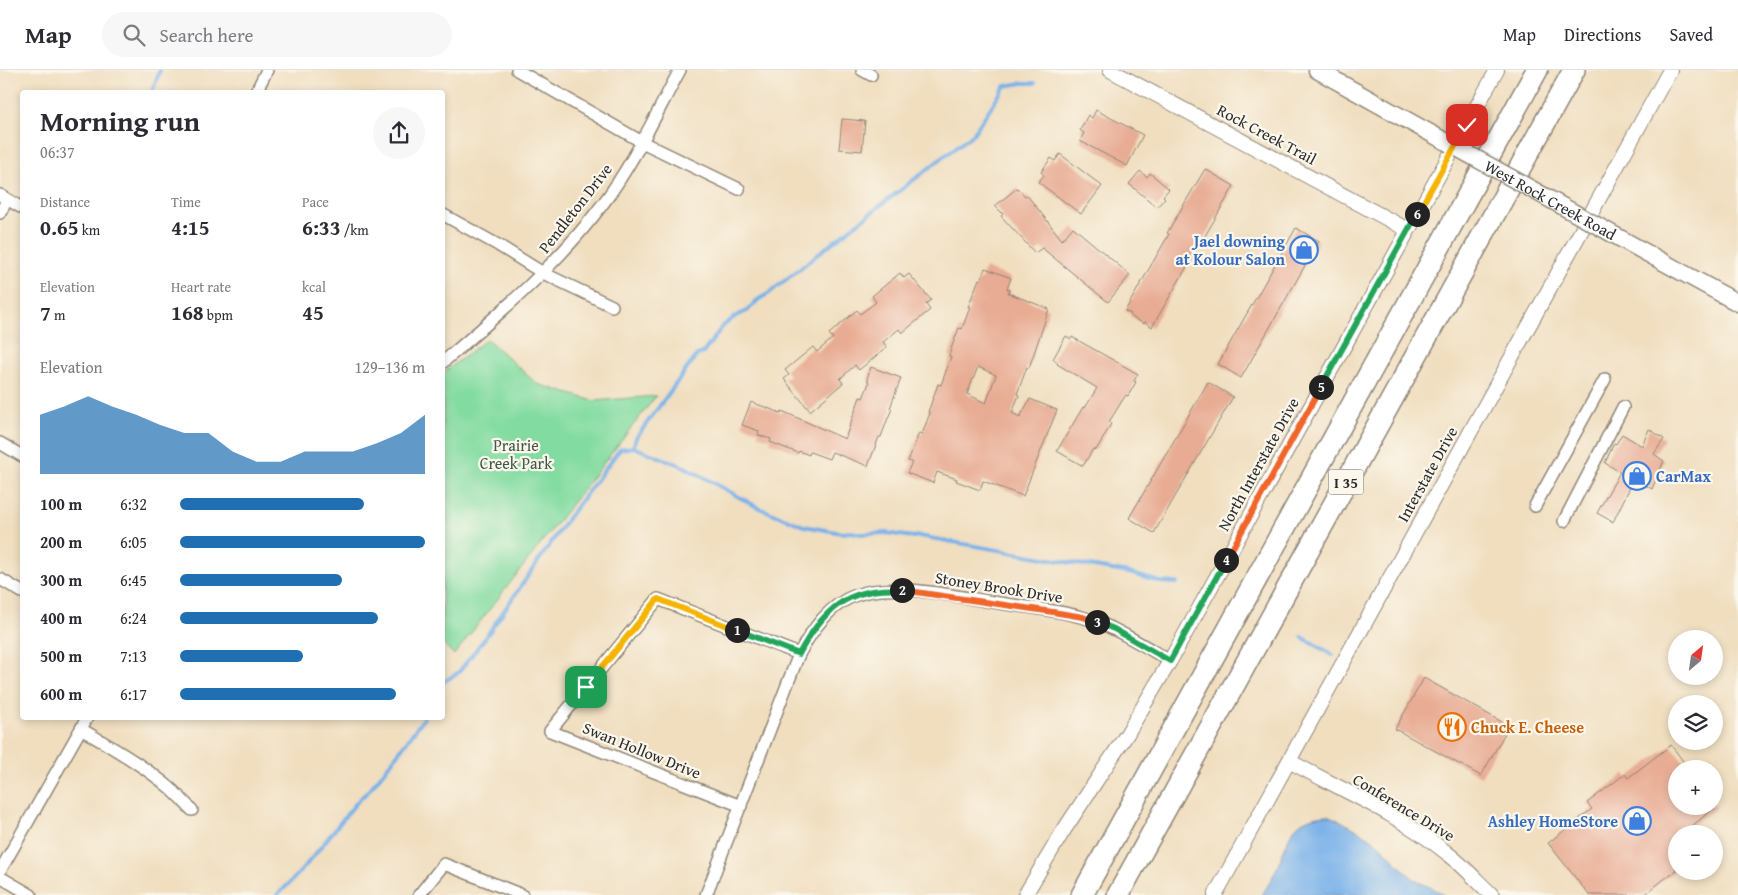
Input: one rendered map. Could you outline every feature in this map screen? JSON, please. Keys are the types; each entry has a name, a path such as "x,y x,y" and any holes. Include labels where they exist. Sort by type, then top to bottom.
{"highway":[{"name":"I 35","path":"1082,895 1537,70"},
{"name":"I 35","path":"1118,895 1574,70"}],"main road":[{"name":"West Rock Creek Road","path":"1317,70 1738,303"}],"street":[{"path":"257,90 267,70"},
{"path":"518,70 642,142 739,189"},
{"name":"Pendleton Drive","path":"445,359 556,261 603,204 642,142 680,70"},
{"name":"Rock Creek Trail","path":"1110,70 1408,230"},
{"name":"North Interstate Drive","path":"1025,895 1062,832 1127,734 1170,661 1497,70"},
{"name":"Interstate Drive","path":"1215,895 1670,70"},
{"path":"0,213 4,197 20,207"},
{"path":"445,216 543,273 612,306"},
{"path":"1535,506 1606,379"},
{"path":"1564,521 1623,407"},
{"path":"0,443 20,455"},
{"path":"0,579 20,591"},
{"name":"Stoney Brook Drive","path":"706,895 799,654 816,626 838,605 854,596 864,592 899,590 938,594 1083,617 1114,629 1170,661"},
{"name":"Swan Hollow Drive","path":"740,806 550,731 658,599 799,654"},
{"path":"0,871 86,720"},
{"path":"81,729 130,759 169,787 192,810"},
{"name":"Conference Drive","path":"1289,761 1396,818 1420,833 1461,864 1492,895"},
{"path":"419,895 444,864 522,895"},
{"path":"0,877 31,895"}],"green space":[{"name":"Prairie Creek Park","path":"487,339 537,384 594,401 656,396 454,655 445,646 445,371"}],"water":[{"path":"1327,815 1373,840 1413,878 1443,895 1262,895 1273,877 1291,834 1296,827 1314,817"}],"building":[{"path":"1096,110 1143,135 1127,166 1080,141 1084,133 1080,130 1088,115 1092,118"},
{"path":"842,119 865,121 862,151 839,149"},
{"path":"1060,154 1102,186 1081,214 1038,182 1044,175 1041,172 1051,158 1055,161"},
{"path":"1205,169 1234,186 1152,327 1130,316 1131,314 1125,311 1169,234 1167,233"},
{"path":"1140,171 1147,177 1150,173 1169,189 1163,196 1165,198 1157,207 1129,184"},
{"path":"1017,188 1025,196 1027,195 1062,240 1073,227 1130,275 1108,302 1042,248 1035,253 1001,216 1003,214 995,206"},
{"path":"1296,228 1319,241 1241,378 1218,364"},
{"path":"985,268 1011,278 1007,289 1010,290 1008,293 1049,309 1029,368 1027,367 1017,394 1019,395 1012,413 1020,417 1030,399 1057,410 1023,496 983,481 980,490 937,472 933,483 907,473 912,462 908,461 919,433 922,434 938,384 941,385 951,357 949,356 952,346 959,328 962,329 970,307 968,307 979,279 981,280","holes":["978,367 996,375 986,403 967,394"]},
{"path":"900,273 904,278 909,274 931,300 926,304 930,310 902,333 899,329 883,342 887,347 859,370 855,365 840,379 843,383 810,411 784,379 789,375 785,370 813,347 817,352 833,338 829,334 857,310 860,314 876,302 872,296"},
{"path":"1066,336 1071,339 1072,337 1138,374 1128,396 1126,395 1109,422 1111,424 1101,442 1096,450 1093,449 1083,466 1057,451 1083,407 1085,408 1097,388 1057,364 1058,362 1053,359"},
{"path":"871,367 901,378 890,408 892,409 868,466 832,452 829,459 810,452 809,455 799,451 798,453 770,442 771,439 758,435 759,431 742,425 751,402 781,413 782,411 845,439 860,397 863,398 869,383 867,379"},
{"path":"1208,382 1233,397 1154,533 1129,518"},
{"name":"CarMax","path":"1649,429 1664,439 1654,454 1664,461 1652,489 1634,479 1613,522 1597,513 1620,472 1605,463 1614,443 1616,444 1622,434 1642,446"},
{"name":"Chuck E. Cheese","path":"1424,678 1509,726 1481,776 1395,729"},
{"name":"Ashley HomeStore","path":"1668,747 1668,750 1675,750 1682,760 1668,760 1668,815 1706,815 1693,825 1668,825 1668,876 1644,895 1589,895 1548,843 1592,809 1587,803 1625,774 1628,778"}],"waterway":[{"path":"153,90 160,70"},
{"path":"633,447 636,438 697,355 703,353 723,326 736,316 747,311 759,299 768,294 973,134 1005,86 1035,83"},
{"path":"445,681 459,672 485,638 571,514 617,453 621,449 633,447 685,467 759,508 804,526 842,533 886,533 913,537 919,536 1129,573 1160,582 1177,583"},
{"path":"1302,637 1333,655"},
{"path":"277,895 309,862 390,764 423,720"}],"place":[{"name":"Jael downing at Kolour Salon","path":"1304,250"},
{"name":"CarMax","path":"1637,476"},
{"name":"Chuck E. Cheese","path":"1452,727"},
{"name":"Ashley HomeStore","path":"1637,821"}],"route":[{"path":"586,687 658,599 799,654 816,626 827,614 854,596 864,592 881,590 928,593 1083,617 1114,629 1170,661 1467,125"}]}
